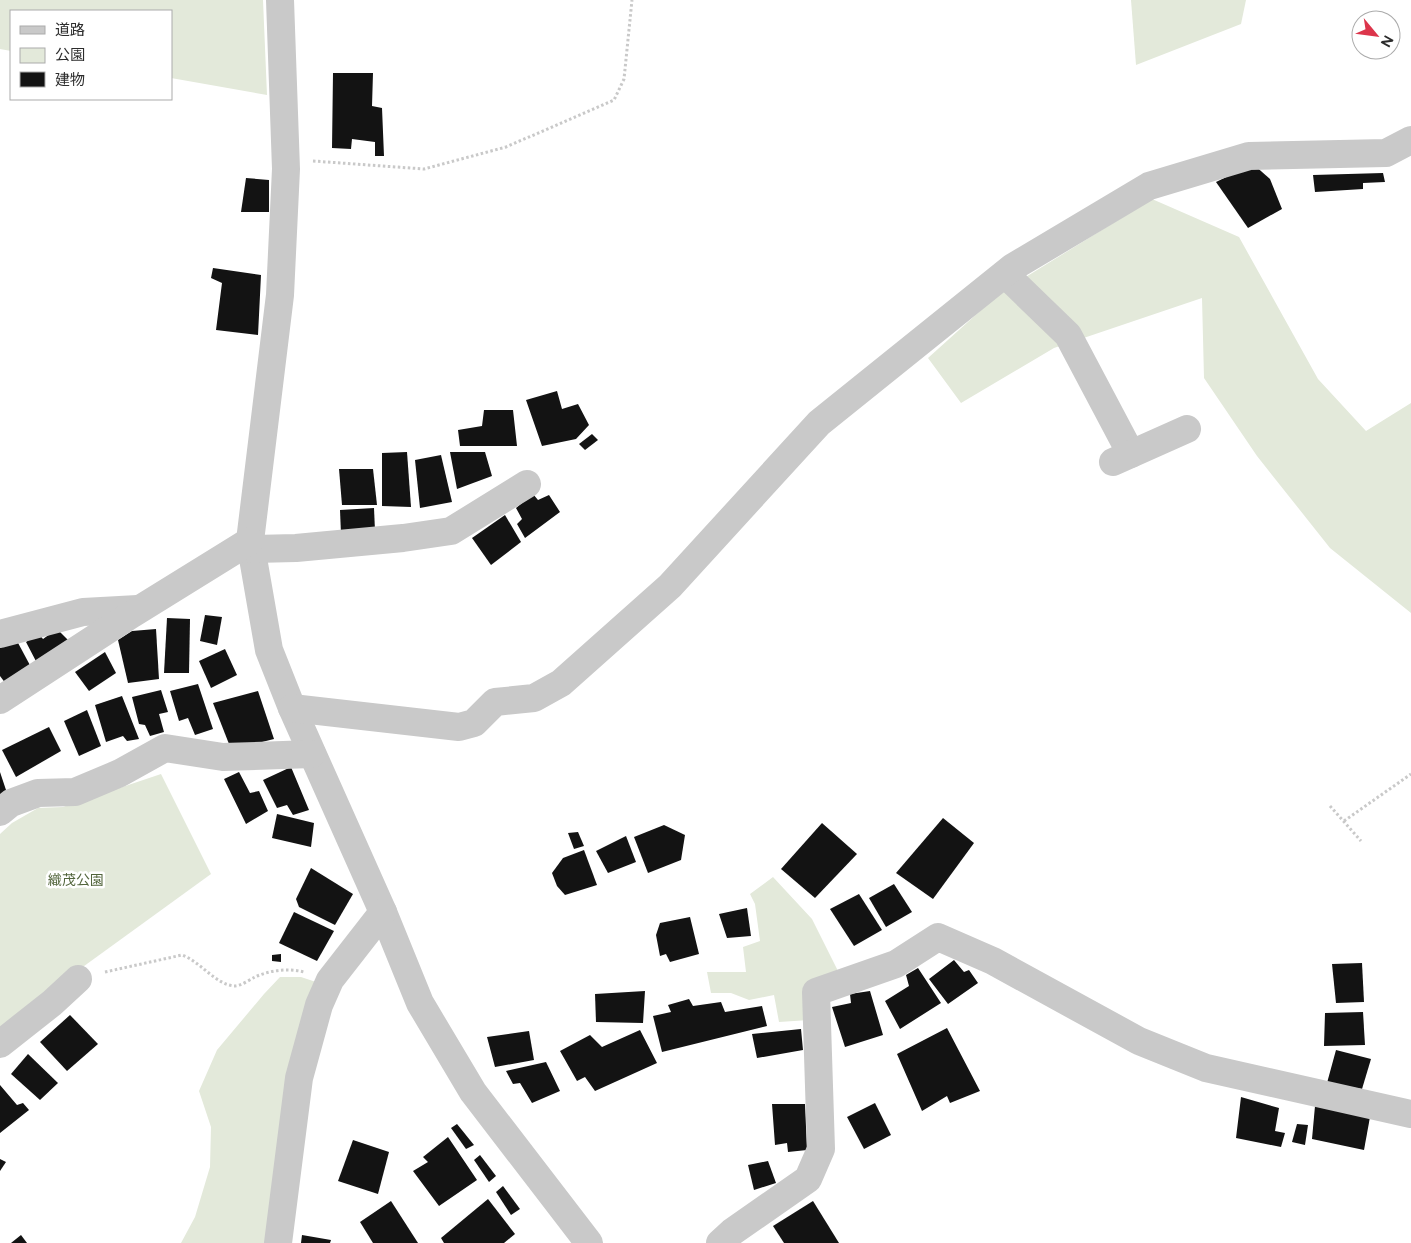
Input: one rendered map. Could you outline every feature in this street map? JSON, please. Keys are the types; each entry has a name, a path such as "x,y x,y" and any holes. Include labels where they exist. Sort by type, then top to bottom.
{"street":[{"path":"280,0 285,159 280,295 250,545 268,650 312,754 383,912 420,1003 473,1092 587,1243"},
{"path":"292,708 459,727 474,723 495,702 534,698 561,683 670,586 819,423 1004,274 1148,186 1249,156 1386,153 1411,140"},
{"path":"1004,274 1068,335 1122,458 1187,429"},
{"path":"0,700 140,609 250,545 296,548 402,538 451,531 527,484"},
{"path":"0,634 83,612 140,609"},
{"path":"0,812 11,803 38,793 76,792 120,773 165,748 223,757 312,754"},
{"path":"278,1243 299,1078 318,1005 330,980 383,912"},
{"path":"720,1243 732,1232 808,1179 821,1149 816,992 896,964 938,937 993,961 1139,1041 1206,1068 1411,1114"},
{"path":"0,1044 52,1004 78,979"}],"path":[{"path":"285,159 424,170 506,147 614,100 624,79 632,0"},
{"path":"1344,821 1411,774"},
{"path":"1330,806 1361,841"},
{"path":"78,979 182,955 192,959 224,984 237,986 256,976 278,970 297,970 330,980"}],"green space":[{"path":"0,0 263,0 267,95 172,78 172,10 10,10 10,51 0,49"},
{"path":"1131,0 1246,0 1241,24 1136,65"},
{"path":"1152,199 1239,237 1318,379 1366,431 1411,403 1411,613 1330,548 1257,456 1204,378 1202,298 1054,348 961,403 928,358 1000,293"},
{"name":"織茂公園","path":"161,774 211,874 0,1027 0,834 12,823 38,808 63,807"},
{"path":"773,877 812,919 838,971 809,1020 779,1022 774,995 749,1000 731,993 711,993 707,972 746,972 743,947 760,941 755,904 750,894"},
{"path":"280,977 301,977 319,983 270,1243 181,1243 195,1217 210,1167 211,1127 199,1091 217,1050"}],"building":[{"path":"333,73 373,73 372,106 382,108 384,156 375,156 375,142 352,139 351,149 332,148"},
{"path":"1253,164 1270,179 1282,209 1248,228 1216,182"},
{"path":"1383,173 1385,182 1363,183 1363,189 1315,192 1313,175"},
{"path":"246,178 269,180 269,212 241,212"},
{"path":"213,268 261,275 258,335 216,330 222,283 211,278"},
{"path":"557,391 562,409 578,404 589,425 576,439 542,446 526,400"},
{"path":"484,410 513,410 517,446 460,446 458,430 482,426"},
{"path":"592,434 598,440 585,450 579,444"},
{"path":"407,452 411,507 382,506 382,453"},
{"path":"450,452 485,452 492,476 457,489"},
{"path":"441,455 452,502 420,508 415,460"},
{"path":"339,469 373,469 377,505 342,505"},
{"path":"533,494 538,500 549,495 560,512 525,538 517,524 522,519 516,508"},
{"path":"374,508 375,531 341,534 340,510"},
{"path":"505,515 521,542 491,565 472,538"},
{"path":"205,615 222,617 217,645 200,641"},
{"path":"167,618 190,619 189,673 164,673"},
{"path":"57,629 73,645 39,667 26,642 38,633 43,639"},
{"path":"156,629 159,679 128,683 118,640 132,631"},
{"path":"17,641 32,669 6,684 0,676 0,648"},
{"path":"225,649 237,675 211,688 199,661"},
{"path":"105,652 116,673 89,691 75,672"},
{"path":"198,684 213,729 195,735 188,718 179,721 170,691"},
{"path":"161,690 168,712 159,714 164,732 150,736 145,725 139,724 132,697"},
{"path":"258,691 274,739 250,745 229,744 213,703"},
{"path":"122,696 139,739 127,741 123,736 106,742 95,705"},
{"path":"87,710 101,746 79,756 64,721"},
{"path":"49,727 61,751 16,777 2,750"},
{"path":"291,767 309,810 293,815 287,805 277,808 263,780"},
{"path":"0,772 7,793 0,795"},
{"path":"239,772 250,793 259,791 268,811 246,824 224,779"},
{"path":"277,814 314,823 311,847 272,838"},
{"path":"943,818 974,843 933,899 896,873"},
{"path":"822,823 857,854 815,898 781,869"},
{"path":"664,825 685,835 681,860 648,873 634,837"},
{"path":"578,832 584,846 574,849 568,833"},
{"path":"626,836 636,862 608,873 596,851"},
{"path":"584,850 597,885 565,895 557,886 552,873 563,858"},
{"path":"311,868 353,894 335,925 299,907 296,899"},
{"path":"894,884 912,912 886,927 869,898"},
{"path":"859,894 882,930 854,946 830,909"},
{"path":"747,908 751,936 727,938 719,914"},
{"path":"294,912 334,931 317,961 279,943"},
{"path":"690,917 699,954 670,962 666,954 660,956 656,935 660,923"},
{"path":"281,954 281,962 272,961 272,955"},
{"path":"954,960 964,972 969,970 978,983 948,1004 929,979"},
{"path":"1362,963 1364,1002 1336,1003 1332,964"},
{"path":"918,968 941,1003 900,1029 885,1001 909,986 906,975"},
{"path":"645,991 643,1023 596,1022 595,994"},
{"path":"870,991 883,1035 845,1047 832,1007 851,1003 850,994"},
{"path":"689,999 693,1006 721,1002 725,1012 762,1006 767,1026 662,1052 653,1016 671,1012 668,1005"},
{"path":"1363,1012 1365,1045 1324,1046 1325,1013"},
{"path":"70,1015 98,1044 67,1071 40,1042"},
{"path":"947,1028 980,1091 950,1103 947,1096 922,1111 897,1054"},
{"path":"801,1029 803,1050 757,1058 752,1034"},
{"path":"640,1030 657,1063 595,1091 585,1077 577,1081 560,1051 590,1035 602,1047"},
{"path":"529,1031 534,1060 495,1067 487,1037"},
{"path":"1336,1050 1371,1059 1362,1089 1327,1083"},
{"path":"28,1054 58,1083 40,1100 11,1074"},
{"path":"546,1062 560,1091 532,1103 520,1083 513,1084 506,1071"},
{"path":"0,1085 17,1105 23,1103 29,1110 0,1133"},
{"path":"1241,1097 1279,1108 1275,1131 1285,1133 1281,1147 1236,1138"},
{"path":"875,1103 891,1135 864,1149 847,1117"},
{"path":"772,1104 805,1104 807,1150 788,1152 787,1143 775,1145"},
{"path":"1315,1106 1370,1117 1364,1150 1312,1139"},
{"path":"457,1124 474,1145 466,1149 451,1128"},
{"path":"1297,1124 1308,1125 1305,1145 1292,1142"},
{"path":"448,1137 477,1180 439,1206 413,1171 428,1162 423,1157"},
{"path":"353,1140 389,1152 378,1194 338,1181"},
{"path":"480,1155 496,1176 489,1182 474,1160"},
{"path":"0,1159 6,1162 0,1171"},
{"path":"768,1161 776,1183 754,1190 748,1165"},
{"path":"503,1186 520,1209 511,1215 496,1192"},
{"path":"488,1199 515,1234 504,1243 444,1243 441,1238"},
{"path":"391,1201 418,1243 373,1243 360,1222"},
{"path":"813,1201 839,1243 784,1243 773,1226"},
{"path":"21,1235 27,1243 11,1243"},
{"path":"302,1235 331,1240 330,1243 301,1243"}]}
